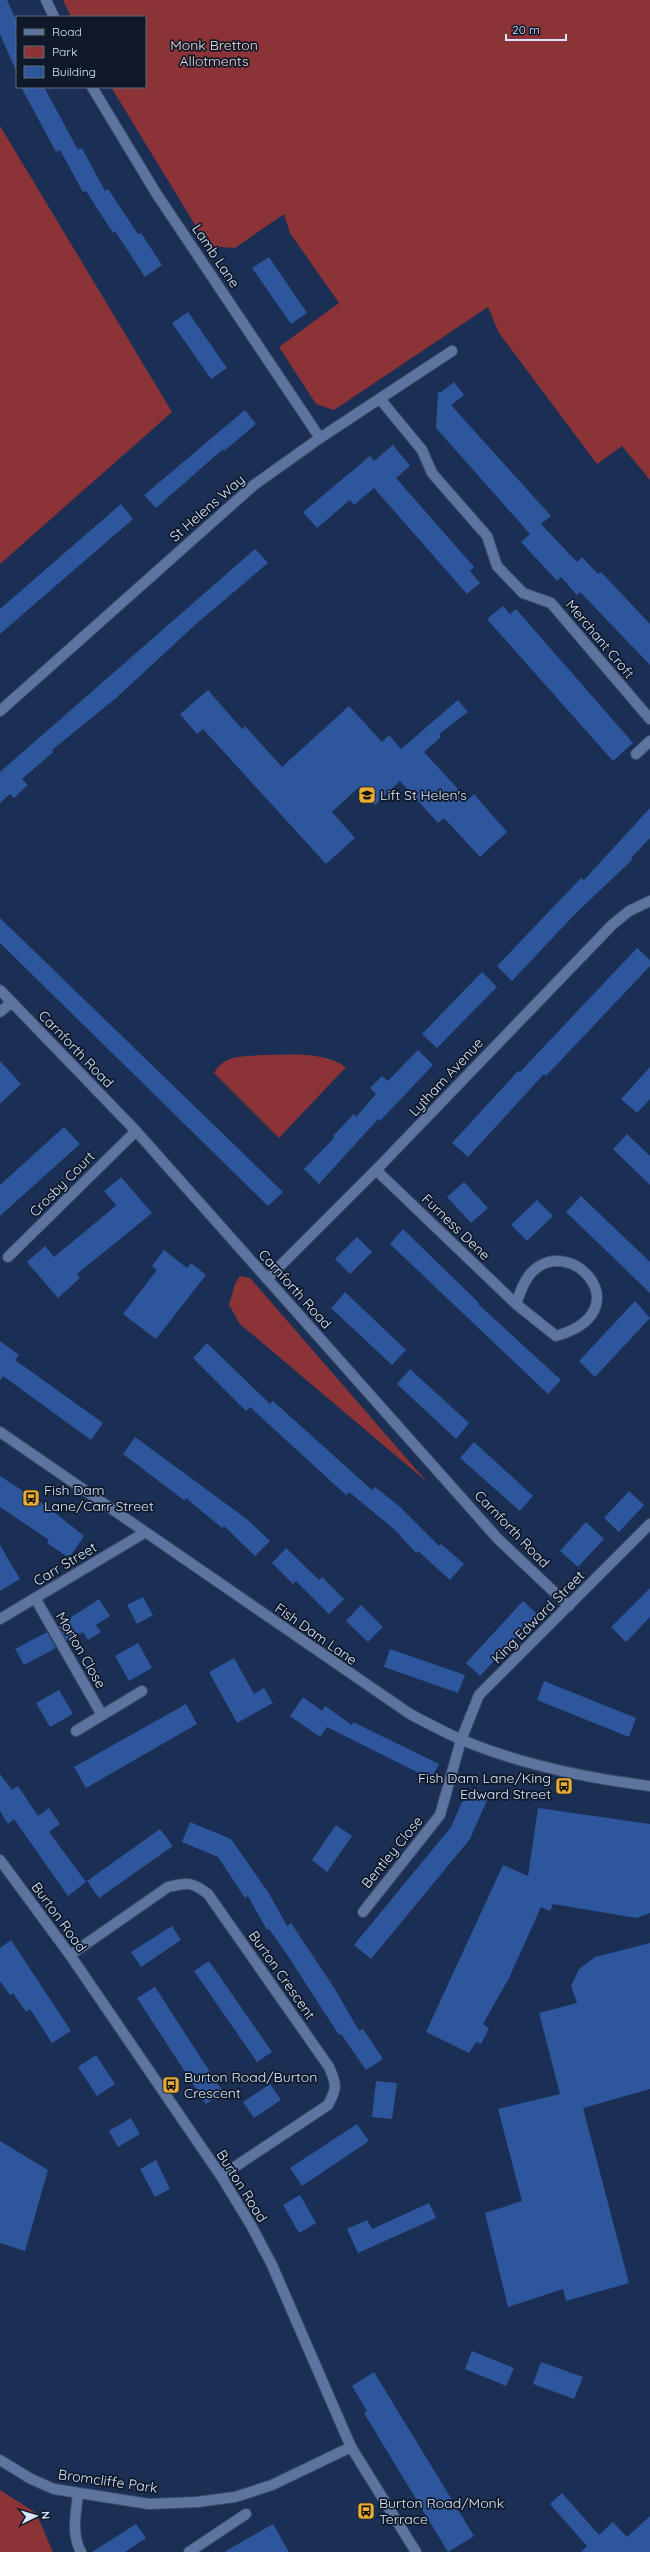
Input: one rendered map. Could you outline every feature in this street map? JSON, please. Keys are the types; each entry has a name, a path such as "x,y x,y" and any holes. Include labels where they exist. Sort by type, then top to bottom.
{"street":[{"path":"46,0 54,16"},
{"name":"Lamb Lane","path":"93,88 156,193 320,438"},
{"name":"St Helens Way","path":"0,711 254,485 320,438 452,351"},
{"name":"Merchant Croft","path":"380,399 422,450 432,473 487,536 498,566 523,593 550,603 650,719"},
{"path":"636,754 650,741"},
{"name":"Lytham Avenue","path":"267,1279 376,1170 612,925 629,911 650,901"},
{"name":"Carnforth Road","path":"0,990 136,1132 498,1539 569,1606"},
{"path":"0,1012 12,1002"},
{"name":"Crosby Court","path":"8,1257 136,1132"},
{"name":"Furness Dene","path":"376,1170 516,1304 556,1336 574,1331 589,1320 597,1304 596,1286 585,1271 567,1262 548,1263 532,1273 522,1287 516,1304"},
{"name":"Fish Dam Lane","path":"0,1432 144,1533 404,1710 461,1740 539,1766 605,1780 650,1786"},
{"name":"King Edward Street","path":"461,1740 479,1695 650,1524"},
{"name":"Carr Street","path":"0,1619 144,1533"},
{"name":"Morton Close","path":"35,1598 102,1715"},
{"path":"76,1731 142,1691"},
{"name":"Bentley Close","path":"363,1912 440,1815 461,1740"},
{"name":"Burton Road","path":"0,1860 70,1956 221,2176 264,2247 351,2447 416,2552"},
{"name":"Burton Crescent","path":"70,1956 168,1887 183,1883 195,1884 208,1894 329,2067 335,2080 336,2090 328,2105 221,2176"},
{"name":"Bromcliffe Park","path":"0,2460 31,2479 54,2489 149,2504 197,2502 235,2497 272,2485 351,2447"},
{"path":"78,2494 75,2526 76,2543 81,2552"},
{"path":"189,2552 246,2514"}],"green space":[{"name":"Monk Bretton Allotments","path":"63,0 650,0 650,480 622,446 597,464 499,333 488,307 334,410 316,404 279,347 339,303 290,233 284,214 235,248 208,246 112,88 146,88 146,16 71,16"},
{"path":"0,126 172,412 0,564"},
{"path":"262,1055 316,1056 326,1058 346,1067 279,1138 214,1073 223,1062 229,1059"},
{"path":"240,1276 250,1278 427,1482 240,1324 229,1305 235,1284"},
{"path":"0,2490 36,2513 53,2552 0,2552"}],"building":[{"path":"0,0 7,0 16,20 16,71 0,34"},
{"path":"22,88 45,88 78,150 82,148 105,191 108,189 138,234 141,233 162,265 145,277 115,231 113,233 86,191 83,192 60,150 56,152"},
{"path":"269,257 307,313 291,324 252,268"},
{"path":"188,312 227,368 211,379 172,323"},
{"path":"454,382 464,395 451,405 551,516 541,524 577,562 582,557 598,574 601,572 650,624 650,665 580,592 577,595 561,577 557,581 521,542 530,534 436,428 438,391 440,393"},
{"path":"245,410 256,424 224,451 223,449 156,508 144,495"},
{"path":"393,445 410,466 396,478 474,567 470,571 480,583 467,594 374,488 354,505 350,500 317,528 303,512 370,456 374,461"},
{"path":"121,504 133,519 0,634 0,609"},
{"path":"255,549 268,563 196,624 115,699 52,750 53,752 22,779 28,785 14,798 10,794 0,803 0,772"},
{"path":"503,606 510,614 516,609 633,743 613,761 487,619"},
{"path":"208,690 242,729 245,726 282,767 349,706 382,742 389,735 401,749 458,700 468,712 439,734 441,737 424,752 468,800 474,794 507,832 480,857 444,818 438,823 400,781 375,805 359,787 332,812 355,838 326,864 203,729 197,734 180,714"},
{"path":"650,808 650,838 631,858 633,859 575,914 512,981 497,966 581,878 584,880"},
{"path":"0,918 283,1192 268,1206 0,943"},
{"path":"637,948 650,960 650,966 546,1076 544,1074 468,1157 452,1143 518,1071 520,1072"},
{"path":"482,972 497,987 437,1048 422,1034"},
{"path":"418,1050 433,1065 380,1121 378,1119 319,1184 304,1169 334,1138 333,1136 354,1114 356,1117 376,1094 370,1088 382,1076 388,1081"},
{"path":"0,1061 21,1084 0,1104"},
{"path":"650,1067 650,1099 637,1113 621,1099"},
{"path":"64,1127 80,1144 0,1216 0,1185"},
{"path":"627,1134 650,1156 650,1185 613,1149"},
{"path":"121,1177 152,1213 77,1274 80,1278 58,1298 27,1262 45,1246 54,1257 111,1210 116,1205 104,1191"},
{"path":"464,1182 488,1208 471,1223 447,1197"},
{"path":"581,1196 650,1262 650,1293 566,1212"},
{"path":"537,1200 553,1216 527,1241 511,1225"},
{"path":"403,1229 479,1303 478,1304 561,1380 548,1394 390,1244"},
{"path":"357,1237 372,1252 350,1274 335,1259"},
{"path":"164,1250 187,1268 191,1263 206,1275 156,1339 123,1314 157,1270 152,1266"},
{"path":"345,1292 406,1350 392,1365 331,1308"},
{"path":"635,1301 650,1318 595,1377 579,1361"},
{"path":"0,1341 19,1355 15,1360 103,1423 91,1440 3,1376 0,1381"},
{"path":"207,1343 270,1404 273,1401 372,1490 375,1487 399,1506 439,1546 441,1544 464,1564 450,1580 418,1551 416,1553 395,1530 349,1492 346,1495 250,1407 246,1411 193,1358"},
{"path":"410,1369 469,1423 456,1439 397,1384"},
{"path":"135,1437 248,1520 270,1541 255,1556 224,1526 222,1528 186,1498 185,1501 123,1454"},
{"path":"474,1442 533,1496 520,1511 460,1458"},
{"path":"0,1476 49,1508 84,1536 69,1558 47,1543 49,1540 0,1507"},
{"path":"629,1491 644,1505 619,1532 604,1518"},
{"path":"586,1522 604,1539 578,1567 560,1551"},
{"path":"0,1545 20,1579 0,1591"},
{"path":"286,1548 319,1580 322,1577 344,1599 329,1614 296,1581 293,1584 272,1563"},
{"path":"650,1588 650,1617 626,1642 611,1627"},
{"path":"143,1597 153,1615 137,1624 127,1605"},
{"path":"99,1599 110,1616 96,1625 101,1632 88,1640 83,1632 67,1641 58,1626"},
{"path":"523,1601 537,1614 480,1676 466,1663"},
{"path":"361,1605 383,1627 368,1642 346,1621"},
{"path":"47,1632 56,1648 24,1665 15,1649"},
{"path":"138,1643 152,1668 129,1681 115,1656"},
{"path":"390,1649 465,1675 458,1693 384,1667"},
{"path":"234,1658 254,1694 264,1688 273,1703 237,1723 209,1672"},
{"path":"544,1681 636,1718 629,1737 537,1700"},
{"path":"59,1690 73,1714 50,1727 36,1703"},
{"path":"303,1697 322,1711 325,1706 352,1725 353,1722 439,1764 431,1779 327,1727 320,1737 290,1716"},
{"path":"186,1704 197,1724 86,1788 74,1767"},
{"path":"0,1774 12,1790 18,1786 38,1816 49,1808 60,1824 49,1832 86,1882 68,1896 14,1819 8,1824 0,1811"},
{"path":"466,1793 472,1793 487,1800 470,1839 371,1959 354,1945 451,1827"},
{"path":"538,1808 650,1824 650,1913 636,1918 553,1904 550,1911 541,1907 509,1978 483,2024 489,2028 481,2044 476,2042 469,2053 426,2032 503,1865 528,1876"},
{"path":"190,1822 231,1839 268,1892 287,1926 291,1923 335,1989 359,2031 363,2029 383,2059 366,2070 341,2034 339,2035 284,1950 269,1929 267,1930 248,1896 245,1898 218,1857 182,1842"},
{"path":"336,1825 352,1836 327,1872 312,1860"},
{"path":"160,1829 173,1846 99,1898 87,1881"},
{"path":"172,1926 181,1940 141,1967 131,1952"},
{"path":"11,1940 71,2031 52,2043 30,2009 26,2012 13,1993 10,1995 0,1981 0,1948"},
{"path":"650,1943 650,2089 583,2108 629,2283 566,2301 563,2289 508,2307 485,2213 522,2201 498,2109 560,2094 539,2013 577,2003 571,1986 579,1969 595,1957"},
{"path":"209,1961 272,2052 257,2062 194,1971"},
{"path":"155,1987 223,2092 206,2104 137,1998"},
{"path":"96,2055 115,2084 97,2096 78,2067"},
{"path":"376,2081 397,2083 392,2119 372,2117"},
{"path":"270,2084 281,2100 254,2118 243,2102"},
{"path":"131,2118 140,2134 118,2147 109,2131"},
{"path":"357,2124 369,2141 302,2186 290,2168"},
{"path":"0,2141 48,2170 25,2251 0,2243"},
{"path":"156,2160 170,2189 155,2197 140,2169"},
{"path":"300,2195 316,2223 299,2233 283,2205"},
{"path":"429,2203 436,2218 358,2253 347,2229 367,2220 372,2229"},
{"path":"472,2351 514,2368 506,2386 465,2369"},
{"path":"541,2362 583,2377 574,2399 533,2384"},
{"path":"374,2372 474,2536 448,2552 364,2413 367,2411 352,2386"},
{"path":"562,2493 599,2535 613,2522 627,2537 650,2516 650,2552 581,2552 587,2546 550,2504"},
{"path":"136,2524 146,2538 125,2552 92,2552"},
{"path":"273,2524 289,2552 224,2552"}],"place":[{"name":"Lift St Helen's","path":"367,795"},
{"name":"Fish Dam Lane/Carr Street","path":"31,1498"},
{"name":"Fish Dam Lane/King Edward Street","path":"564,1786"},
{"name":"Burton Road/Burton Crescent","path":"171,2085"},
{"name":"Burton Road/Monk Terrace","path":"366,2511"}]}
